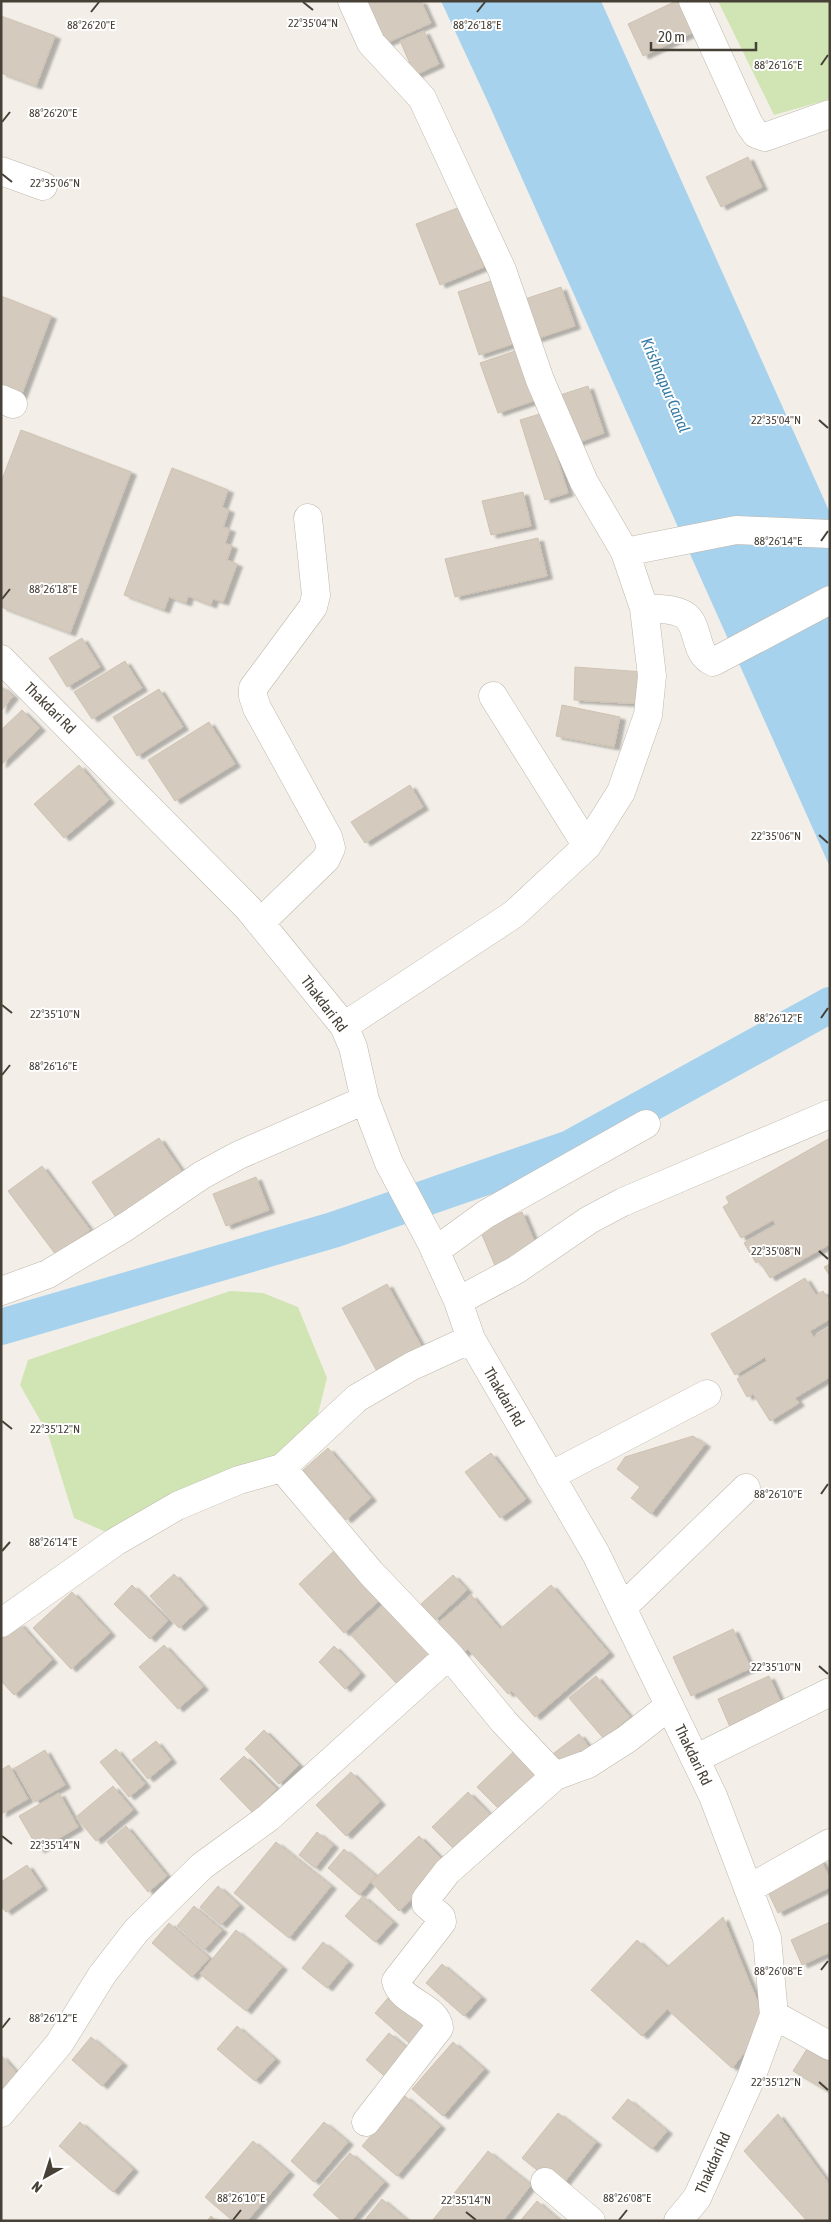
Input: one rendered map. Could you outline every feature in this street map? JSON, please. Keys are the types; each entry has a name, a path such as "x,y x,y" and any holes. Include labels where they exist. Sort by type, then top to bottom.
{"street":[{"path":"344,1026 514,914 587,846 622,792 648,715 652,676 644,608 625,552 584,482 540,380 502,270 422,98 371,43 352,1"},
{"path":"693,1 749,124 756,134 765,138 830,114"},
{"path":"1,171 43,186"},
{"path":"260,923 326,859 331,848 328,837 257,708 253,696 253,688 313,607 316,596 308,518"},
{"path":"625,552 736,530 830,534"},
{"path":"644,608 685,615 690,621 702,652 707,660 712,662 830,600"},
{"name":"Thakdari Rd","path":"1,659 248,908 344,1026 353,1047 365,1100 389,1164 433,1246 458,1302 471,1339 596,1554 713,1796 767,1938 774,2015 752,2078 698,2198 678,2221"},
{"path":"493,696 587,846"},
{"path":"1,1291 56,1270 127,1226 202,1175 239,1155 365,1100"},
{"path":"458,1302 516,1270 580,1226 624,1202 830,1114"},
{"path":"433,1246 646,1124"},
{"path":"1,1623 115,1542 177,1506 239,1480 282,1468 357,1398 412,1366 471,1339"},
{"path":"550,1476 707,1394"},
{"path":"282,1468 371,1573 449,1656 504,1722 555,1776"},
{"path":"622,1608 746,1488"},
{"path":"1,2113 60,2044 102,1975 136,1932 202,1866 268,1818 449,1656"},
{"path":"695,1760 830,1692"},
{"path":"366,2122 439,2028 436,2018 400,1991 396,1981 442,1922 441,1917 426,1904 426,1899 447,1872 555,1776 588,1764 627,1739 669,1706"},
{"path":"748,1889 830,1843"},
{"path":"774,2015 830,2046"},
{"path":"545,2182 591,2221"}],"green space":[{"path":"718,1 830,1 830,99 774,115"},
{"path":"230,1291 263,1293 298,1307 327,1378 316,1422 274,1463 106,1532 74,1518 48,1434 20,1385 28,1360"}],"water":[{"name":"Krishnapur Canal","path":"441,1 601,1 830,513 830,867 487,100"}],"building":[{"path":"365,1 421,1 431,23 384,44"},
{"path":"676,1 684,1 698,30 643,56 628,24"},
{"path":"1,16 55,36 36,86 1,73"},
{"path":"424,31 439,64 415,75 400,41"},
{"path":"748,157 762,187 721,207 706,177"},
{"path":"460,207 484,267 440,285 416,224"},
{"path":"491,281 513,344 479,355 458,292"},
{"path":"561,287 575,326 536,339 522,300"},
{"path":"1,296 51,316 21,396 1,388"},
{"path":"518,350 536,400 498,413 480,363"},
{"path":"588,386 604,433 574,444 557,396"},
{"path":"543,413 568,493 545,500 520,420"},
{"path":"21,430 131,472 70,633 1,607 1,482"},
{"path":"172,468 228,490 222,507 229,510 223,527 230,529 225,543 232,546 227,560 237,564 223,602 213,599 211,605 188,596 186,603 169,597 164,610 124,595"},
{"path":"523,492 531,526 491,535 482,501"},
{"path":"538,538 547,576 455,597 445,559"},
{"path":"82,638 100,667 67,687 49,658"},
{"path":"125,661 142,688 92,719 74,692"},
{"path":"575,667 644,672 642,704 574,700"},
{"path":"1,686 13,696 1,711"},
{"path":"159,689 183,727 137,756 113,717"},
{"path":"562,705 620,717 614,747 556,736"},
{"path":"22,710 40,728 1,765 1,730"},
{"path":"209,722 235,764 175,801 148,760"},
{"path":"79,765 109,800 64,838 34,804"},
{"path":"410,785 423,807 365,843 351,822"},
{"path":"159,1138 184,1175 117,1219 92,1182"},
{"path":"830,1138 830,1244 770,1278 759,1261 756,1263 744,1243 776,1225 773,1220 741,1238 723,1207 729,1203 726,1197"},
{"path":"42,1166 90,1230 56,1255 8,1191"},
{"path":"256,1177 269,1210 226,1226 213,1194"},
{"path":"522,1212 538,1250 496,1268 480,1230"},
{"path":"830,1264 830,1276 824,1267"},
{"path":"805,1278 816,1295 823,1291 830,1301 830,1319 810,1331 813,1337 830,1327 830,1377 795,1398 799,1403 770,1421 753,1394 747,1397 737,1379 767,1361 765,1357 735,1375 711,1334"},
{"path":"387,1284 424,1351 379,1375 342,1308"},
{"path":"693,1436 705,1444 651,1514 631,1498 640,1487 617,1469 625,1457"},
{"path":"328,1448 371,1498 346,1520 303,1470"},
{"path":"491,1453 526,1499 500,1518 465,1472"},
{"path":"337,1548 382,1598 344,1633 299,1584"},
{"path":"174,1574 203,1606 179,1628 150,1596"},
{"path":"453,1575 467,1590 435,1620 421,1604"},
{"path":"132,1585 168,1620 150,1639 114,1604"},
{"path":"551,1585 609,1653 535,1717 512,1691 508,1694 468,1649 463,1654 437,1624 471,1595 500,1629"},
{"path":"72,1592 110,1633 71,1669 33,1628"},
{"path":"388,1600 434,1650 397,1684 351,1635"},
{"path":"19,1623 52,1660 14,1695 1,1681 1,1639"},
{"path":"733,1629 751,1668 691,1696 673,1657"},
{"path":"164,1645 203,1687 178,1709 139,1667"},
{"path":"334,1646 360,1673 345,1689 319,1662"},
{"path":"596,1676 630,1717 604,1739 569,1698"},
{"path":"769,1676 784,1709 733,1734 718,1699"},
{"path":"264,1730 299,1765 279,1784 245,1749"},
{"path":"579,1734 590,1748 564,1767 554,1753"},
{"path":"156,1741 171,1760 148,1779 132,1760"},
{"path":"116,1749 145,1784 129,1797 100,1762"},
{"path":"45,1750 65,1785 35,1802 15,1768"},
{"path":"513,1752 541,1781 505,1815 477,1787"},
{"path":"244,1756 277,1789 253,1813 220,1779"},
{"path":"9,1765 28,1799 1,1814 1,1770"},
{"path":"351,1772 380,1802 346,1836 316,1805"},
{"path":"113,1786 133,1810 96,1841 76,1817"},
{"path":"468,1792 497,1822 461,1856 432,1827"},
{"path":"59,1793 78,1827 39,1850 19,1816"},
{"path":"126,1826 167,1876 148,1892 107,1842"},
{"path":"317,1832 333,1845 315,1868 299,1855"},
{"path":"419,1836 447,1864 399,1911 371,1882"},
{"path":"276,1842 331,1886 289,1938 234,1893"},
{"path":"344,1849 376,1876 359,1895 328,1868"},
{"path":"820,1859 830,1878 830,1887 778,1913 765,1886"},
{"path":"27,1865 42,1887 6,1912 1,1906 1,1882"},
{"path":"218,1886 239,1905 221,1925 200,1907"},
{"path":"363,1896 393,1922 375,1942 345,1916"},
{"path":"194,1906 222,1930 204,1950 177,1926"},
{"path":"723,1917 767,2025 732,2068 667,2009 642,2036 591,1990 637,1940 667,1967"},
{"path":"830,1922 830,1952 802,1965 791,1940"},
{"path":"169,1923 209,1958 192,1977 152,1943"},
{"path":"236,1930 282,1967 246,2011 200,1974"},
{"path":"323,1942 348,1962 327,1988 302,1968"},
{"path":"442,1964 481,1997 464,2016 426,1983"},
{"path":"394,1991 434,2027 416,2049 375,2013"},
{"path":"237,2026 275,2059 255,2081 217,2049"},
{"path":"389,2033 412,2052 388,2079 366,2060"},
{"path":"91,2037 122,2063 102,2086 72,2060"},
{"path":"453,2042 484,2069 443,2116 412,2089"},
{"path":"807,2049 830,2063 830,2093 793,2071"},
{"path":"1,2055 22,2079 1,2098"},
{"path":"405,2096 440,2126 397,2176 362,2146"},
{"path":"628,2099 667,2131 652,2149 612,2118"},
{"path":"558,2113 596,2142 560,2188 522,2158"},
{"path":"778,2114 830,2185 830,2221 807,2221 744,2151"},
{"path":"80,2122 133,2169 113,2192 59,2146"},
{"path":"324,2122 348,2142 314,2182 291,2161"},
{"path":"253,2141 289,2172 247,2221 233,2221 205,2197"},
{"path":"488,2151 531,2185 503,2221 432,2221"},
{"path":"350,2153 384,2182 351,2221 342,2221 313,2195"},
{"path":"382,2199 408,2221 364,2221"},
{"path":"537,2201 560,2221 520,2221"},
{"path":"211,2216 217,2221 207,2221"}],"waterway":[{"path":"1,1327 333,1230 570,1148 830,1005"}]}
